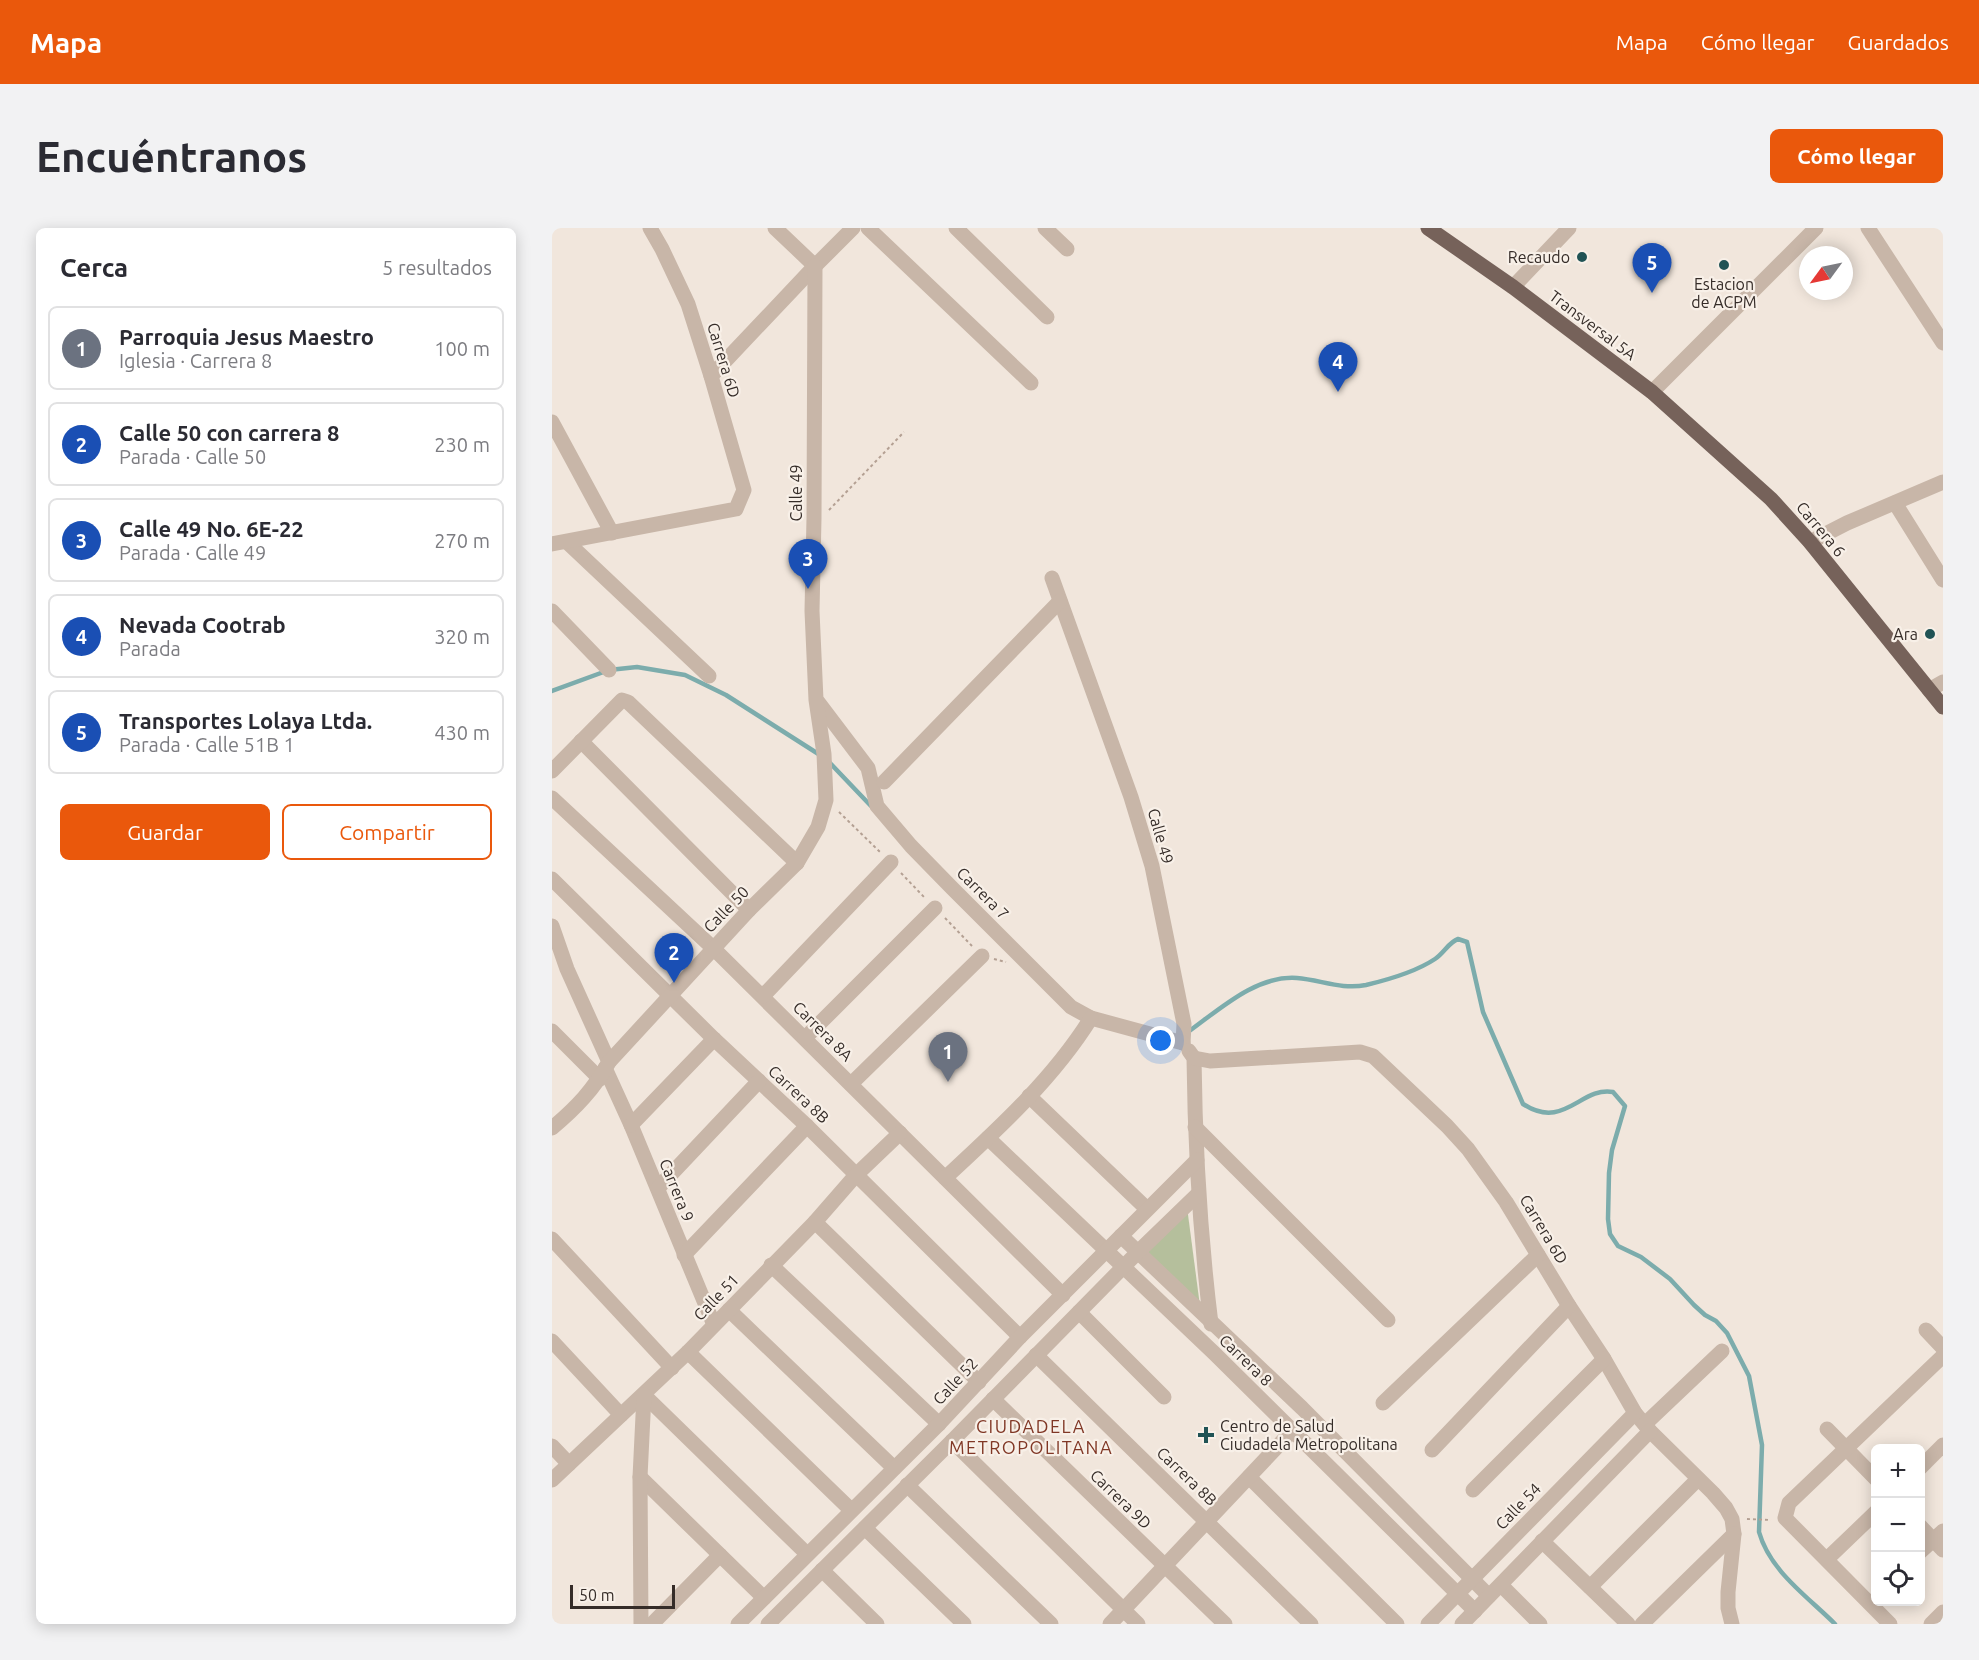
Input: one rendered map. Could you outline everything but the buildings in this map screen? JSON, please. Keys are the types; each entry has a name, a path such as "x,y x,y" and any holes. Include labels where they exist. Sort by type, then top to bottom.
{"main road":[{"name":"Transversal 5A","path":"1428,228 1514,287 1652,392"},
{"name":"Carrera 6","path":"1652,392 1771,499 1810,542 1943,707"}],"street":[{"name":"Carrera 6D","path":"612,533 736,509 744,490 688,304 650,228"},
{"path":"775,228 815,266"},
{"path":"711,376 853,228"},
{"path":"868,228 1031,383"},
{"path":"956,228 1047,317"},
{"path":"1045,228 1067,249"},
{"path":"1514,287 1569,228"},
{"path":"1652,392 1816,228"},
{"path":"1868,228 1943,343"},
{"name":"Calle 49","path":"815,266 812,611 816,700 826,781"},
{"path":"552,422 612,533 560,543"},
{"path":"1810,542 1847,523 1943,482"},
{"path":"1895,503 1943,580"},
{"path":"560,543 709,676"},
{"name":"Calle 49","path":"1052,578 1131,797 1152,866 1184,1024 1183,1043"},
{"path":"884,782 1060,601"},
{"path":"552,611 609,670"},
{"path":"1929,690 1943,682"},
{"path":"552,771 622,700 628,702 796,863"},
{"name":"Carrera 7","path":"816,700 868,768 877,806 919,854 1071,1006 1091,1018 1183,1043"},
{"path":"581,741 749,910"},
{"name":"Calle 50","path":"552,1128 577,1107 605,1070 670,994 796,863 818,827 826,800 826,781"},
{"name":"Carrera 8A","path":"552,798 763,996 1063,1295"},
{"path":"763,996 891,862"},
{"name":"Carrera 8B","path":"552,879 1020,1336"},
{"path":"805,1038 935,908"},
{"name":"Carrera 9","path":"552,926 605,1070 658,1188 714,1325"},
{"path":"851,1084 982,956"},
{"path":"945,1178 1029,1096 1073,1046 1091,1018"},
{"path":"552,1031 605,1070"},
{"path":"631,1125 714,1039"},
{"path":"1183,1043 1194,1058 1201,1244 1214,1353"},
{"name":"Carrera 6D","path":"1194,1058 1210,1061 1360,1052 1373,1056 1468,1149 1506,1202 1643,1423 1713,1493 1732,1519 1734,1534"},
{"path":"658,1188 759,1081"},
{"path":"1029,1096 1147,1209"},
{"path":"684,1255 807,1126"},
{"path":"1195,1127 1388,1320"},
{"name":"Calle 51","path":"552,1480 688,1353 815,1222 856,1175 900,1133"},
{"name":"Carrera 8","path":"988,1138 1214,1353 1475,1611"},
{"name":"Calle 52","path":"738,1624 939,1424 1020,1336 1197,1160"},
{"path":"777,1621 822,1570 1198,1194"},
{"path":"815,1222 979,1382"},
{"name":"Carrera 8","path":"1121,1236 1302,1408 1490,1596"},
{"path":"552,1239 672,1368"},
{"path":"1383,1403 1538,1255"},
{"path":"771,1265 939,1424"},
{"path":"1432,1449 1569,1306"},
{"path":"729,1310 894,1468"},
{"path":"1079,1312 1164,1397"},
{"path":"1926,1330 1943,1348"},
{"path":"552,1341 621,1415"},
{"name":"Calle 54","path":"1428,1624 1472,1579 1722,1351"},
{"path":"688,1353 851,1510"},
{"name":"Carrera 8B","path":"1036,1355 1311,1624"},
{"path":"1871,1596 1780,1519 1789,1503 1943,1356"},
{"path":"1473,1490 1604,1359"},
{"path":"642,1624 640,1477 644,1395"},
{"path":"644,1395 807,1554"},
{"name":"Carrera 9D","path":"993,1399 1225,1624"},
{"name":"Calle 54","path":"1462,1624 1542,1541 1643,1423"},
{"path":"1827,1429 1871,1475"},
{"path":"1110,1624 1293,1430"},
{"path":"952,1442 1138,1624"},
{"path":"1925,1463 1943,1445"},
{"path":"552,1446 569,1464"},
{"path":"640,1477 764,1598"},
{"path":"1249,1477 1398,1624"},
{"path":"1590,1587 1698,1479"},
{"path":"907,1485 1045,1622"},
{"path":"1827,1559 1871,1516"},
{"path":"865,1528 964,1624"},
{"path":"1925,1530 1940,1540 1925,1549"},
{"path":"1730,1623 1728,1592 1734,1534"},
{"path":"1642,1624 1734,1534"},
{"path":"1542,1541 1628,1624"},
{"path":"652,1624 720,1555"},
{"path":"822,1570 877,1624"},
{"path":"1501,1585 1540,1624"},
{"path":"1878,1606 1890,1624"},
{"path":"1931,1624 1943,1612"}],"path":[{"path":"826,514 904,432"},
{"path":"826,800 891,862 982,956 1032,969"},
{"path":"1746,1519 1780,1519"}],"green space":[{"path":"1187,1207 1200,1306 1142,1251"}],"waterway":[{"path":"552,691 609,670 637,667 685,675 726,695 820,755"},
{"path":"829,762 871,806"},
{"path":"1188,1032 1239,995 1267,982 1297,978 1340,986 1366,985 1402,975 1420,967 1438,957 1458,939 1467,942 1483,1012 1523,1104 1537,1111 1550,1113 1571,1106 1591,1095 1613,1092 1625,1106 1612,1150 1609,1173 1610,1234 1618,1246 1641,1257 1670,1279 1694,1305 1716,1321 1727,1333 1749,1376 1762,1445 1759,1532 1764,1546 1780,1571 1835,1624"}],"place":[{"name":"Recaudo","path":"1582,257"},
{"name":"Estacion de ACPM","path":"1724,265"},
{"name":"Transportes Lolaya Ltda.","path":"1652,293"},
{"name":"Nevada Cootrab","path":"1338,392"},
{"name":"Calle 49 No. 6E-22","path":"808,589"},
{"name":"Ara","path":"1930,634"},
{"name":"Calle 50 con carrera 8","path":"674,983"},
{"name":"Parroquia Jesus Maestro","path":"948,1082"},
{"name":"Centro de Salud Ciudadela Metropolitana","path":"1206,1435"}],"district":[{"name":"CIUDADELA METROPOLITANA","path":"1031,1436"}]}
